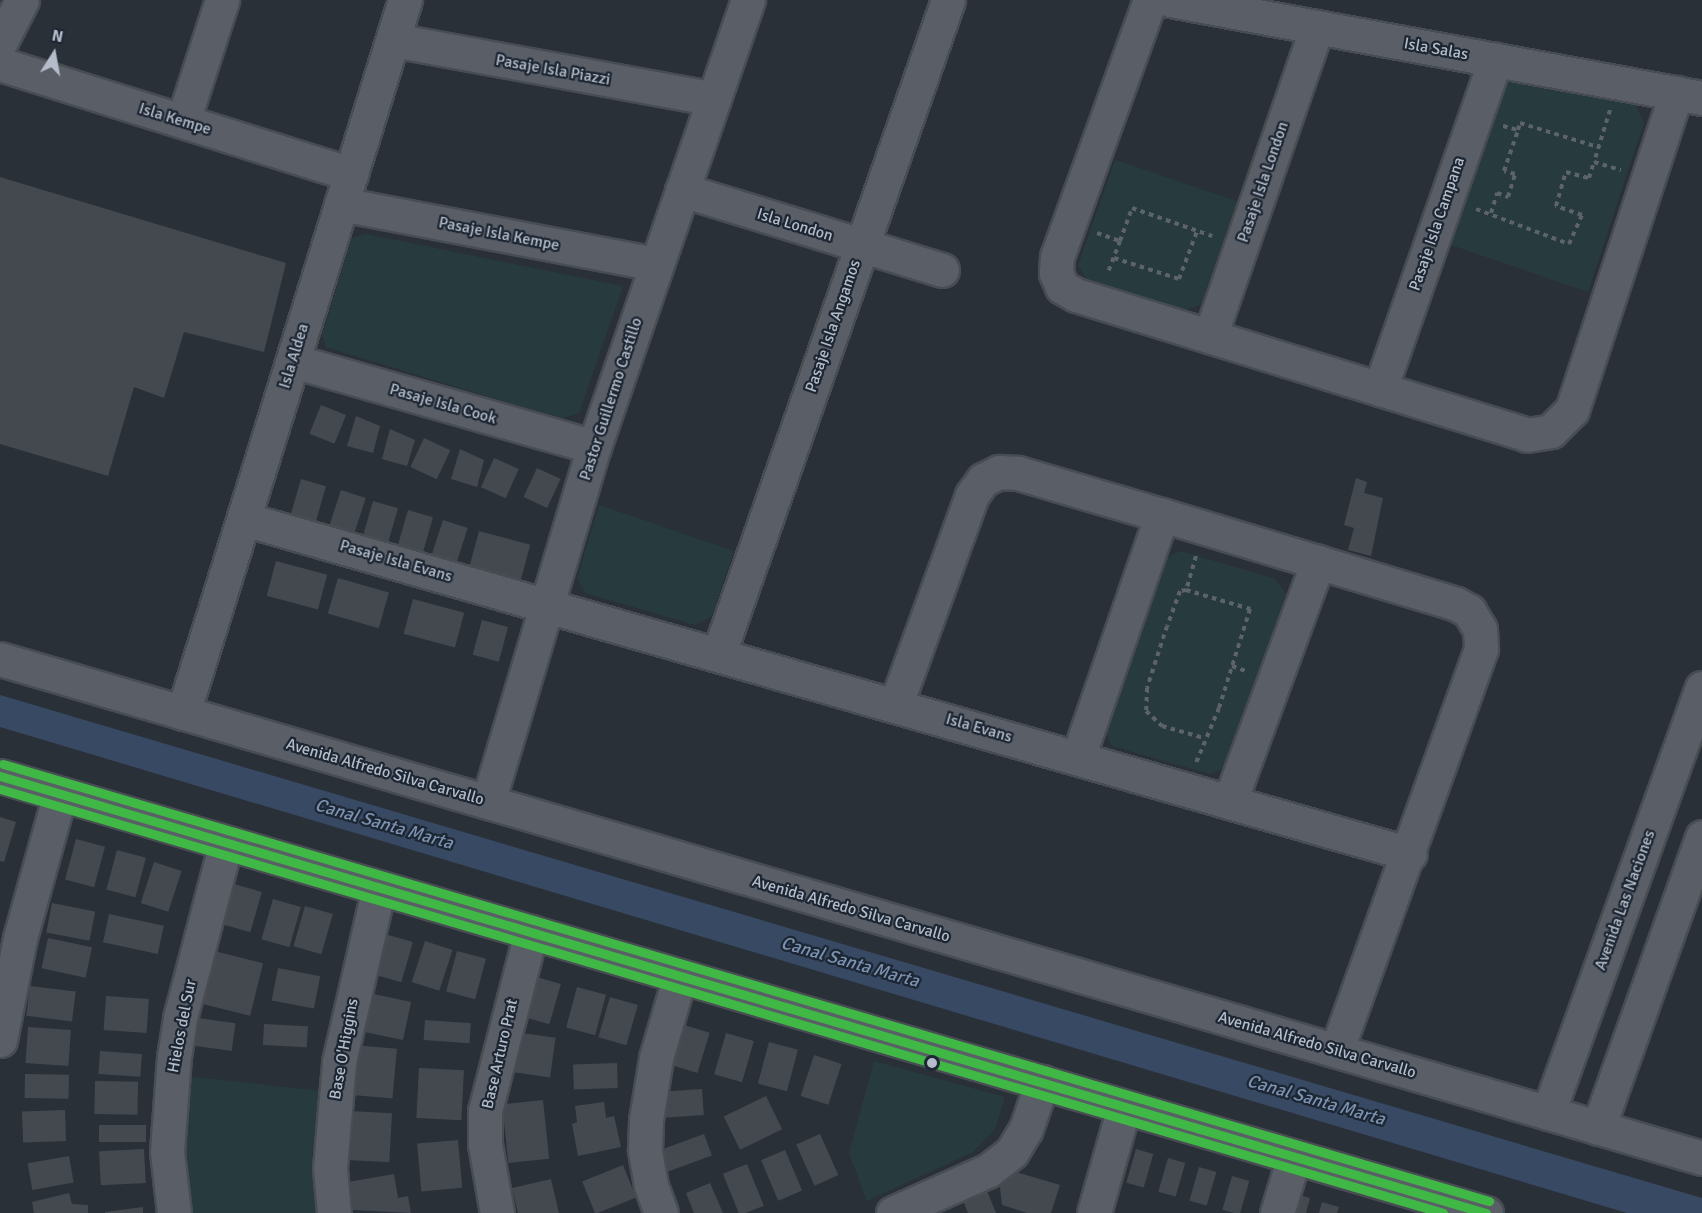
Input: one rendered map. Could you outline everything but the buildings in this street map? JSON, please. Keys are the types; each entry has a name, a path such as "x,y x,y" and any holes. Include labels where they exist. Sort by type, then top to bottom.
{"street":[{"path":"0,43 22,0"},
{"path":"183,121 222,0"},
{"name":"Isla Aldea","path":"183,713 405,0"},
{"name":"Pastor Guillermo Castillo","path":"488,802 594,447 748,0"},
{"name":"Pasaje Isla Angamos","path":"719,653 948,0"},
{"path":"1150,0 1057,257 1056,273 1068,292 1527,435 1540,435 1560,425 1572,410 1649,177 1689,95"},
{"name":"Isla Salas","path":"1170,0 1689,95"},
{"name":"Pasaje Isla London","path":"1210,336 1317,27"},
{"name":"Pasaje Isla Piazzi","path":"393,40 714,99"},
{"name":"Pasaje Isla Campana","path":"1380,389 1495,60"},
{"name":"Isla Kempe","path":"0,64 183,121 346,189"},
{"name":"Pasaje Isla Kempe","path":"346,189 656,264"},
{"name":"Isla London","path":"682,190 942,270"},
{"name":"Pasaje Isla Cook","path":"293,361 594,447"},
{"path":"896,704 972,495 983,480 999,472 1018,473 1162,515 1456,604 1469,611 1480,629 1478,659 1410,854 1336,1051"},
{"path":"1078,757 1162,515"},
{"name":"Pasaje Isla Evans","path":"244,519 548,603"},
{"path":"1230,801 1318,562"},
{"name":"Isla Evans","path":"548,603 1410,854"},
{"name":"Avenida Alfredo Silva Carvallo","path":"0,659 1702,1158"},
{"name":"Avenida Las Naciones","path":"1548,1113 1702,688"},
{"path":"0,777 1042,1082 1294,1157 1446,1207 1486,1213"},
{"path":"0,1040 20,938 60,794"},
{"path":"1598,1128 1702,837"},
{"name":"Hielos del Sur","path":"174,1213 167,1142 174,1057 180,1018 226,843"},
{"name":"Base O'Higgins","path":"334,1213 330,1168 339,1062 380,888"},
{"name":"Base Arturo Prat","path":"497,1213 485,1144 485,1111 531,932"},
{"path":"661,1213 645,1150 646,1120 656,1058 680,976"},
{"path":"893,1213 989,1170 1012,1152 1026,1130 1042,1082"},
{"path":"1094,1213 1124,1107"},
{"path":"1277,1213 1294,1157"}],"path":[{"path":"1469,208 1491,213 1569,244 1582,215 1557,207 1566,172 1589,178 1615,98 1624,83"},
{"path":"1491,213 1497,193 1508,196 1515,174 1504,171 1520,123 1598,147"},
{"path":"1496,124 1518,130"},
{"path":"1594,162 1649,177"},
{"path":"1107,276 1132,208 1215,237"},
{"path":"1091,231 1120,241"},
{"path":"1114,258 1179,279 1197,231"},
{"path":"1186,590 1197,555"},
{"path":"1194,769 1204,738 1219,708 1250,609 1186,590 1180,591 1167,626 1147,688 1146,711 1162,726 1204,738"}],"green space":[{"path":"1511,79 1634,102 1644,123 1588,292 1445,243 1496,91"},
{"path":"1115,160 1237,201 1201,305 1184,310 1087,280 1078,265"},
{"path":"366,234 623,286 579,413 560,419 326,347 322,335 352,238"},
{"path":"599,505 734,551 712,616 695,625 585,593 577,578"},
{"path":"1181,551 1275,579 1286,593 1227,766 1210,774 1112,746 1104,730 1165,559"},
{"path":"874,1061 1005,1097 995,1129 973,1152 867,1201 849,1153"},
{"path":"186,1076 320,1091 312,1154 319,1213 188,1213 182,1122"}],"water":[{"name":"Canal Santa Marta","path":"0,695 1702,1198 1702,1213 1627,1213 0,727"}],"transit line":[{"path":"3,764 1489,1201"},
{"path":"0,776 1486,1213"},
{"path":"0,789 1443,1213"}]}
